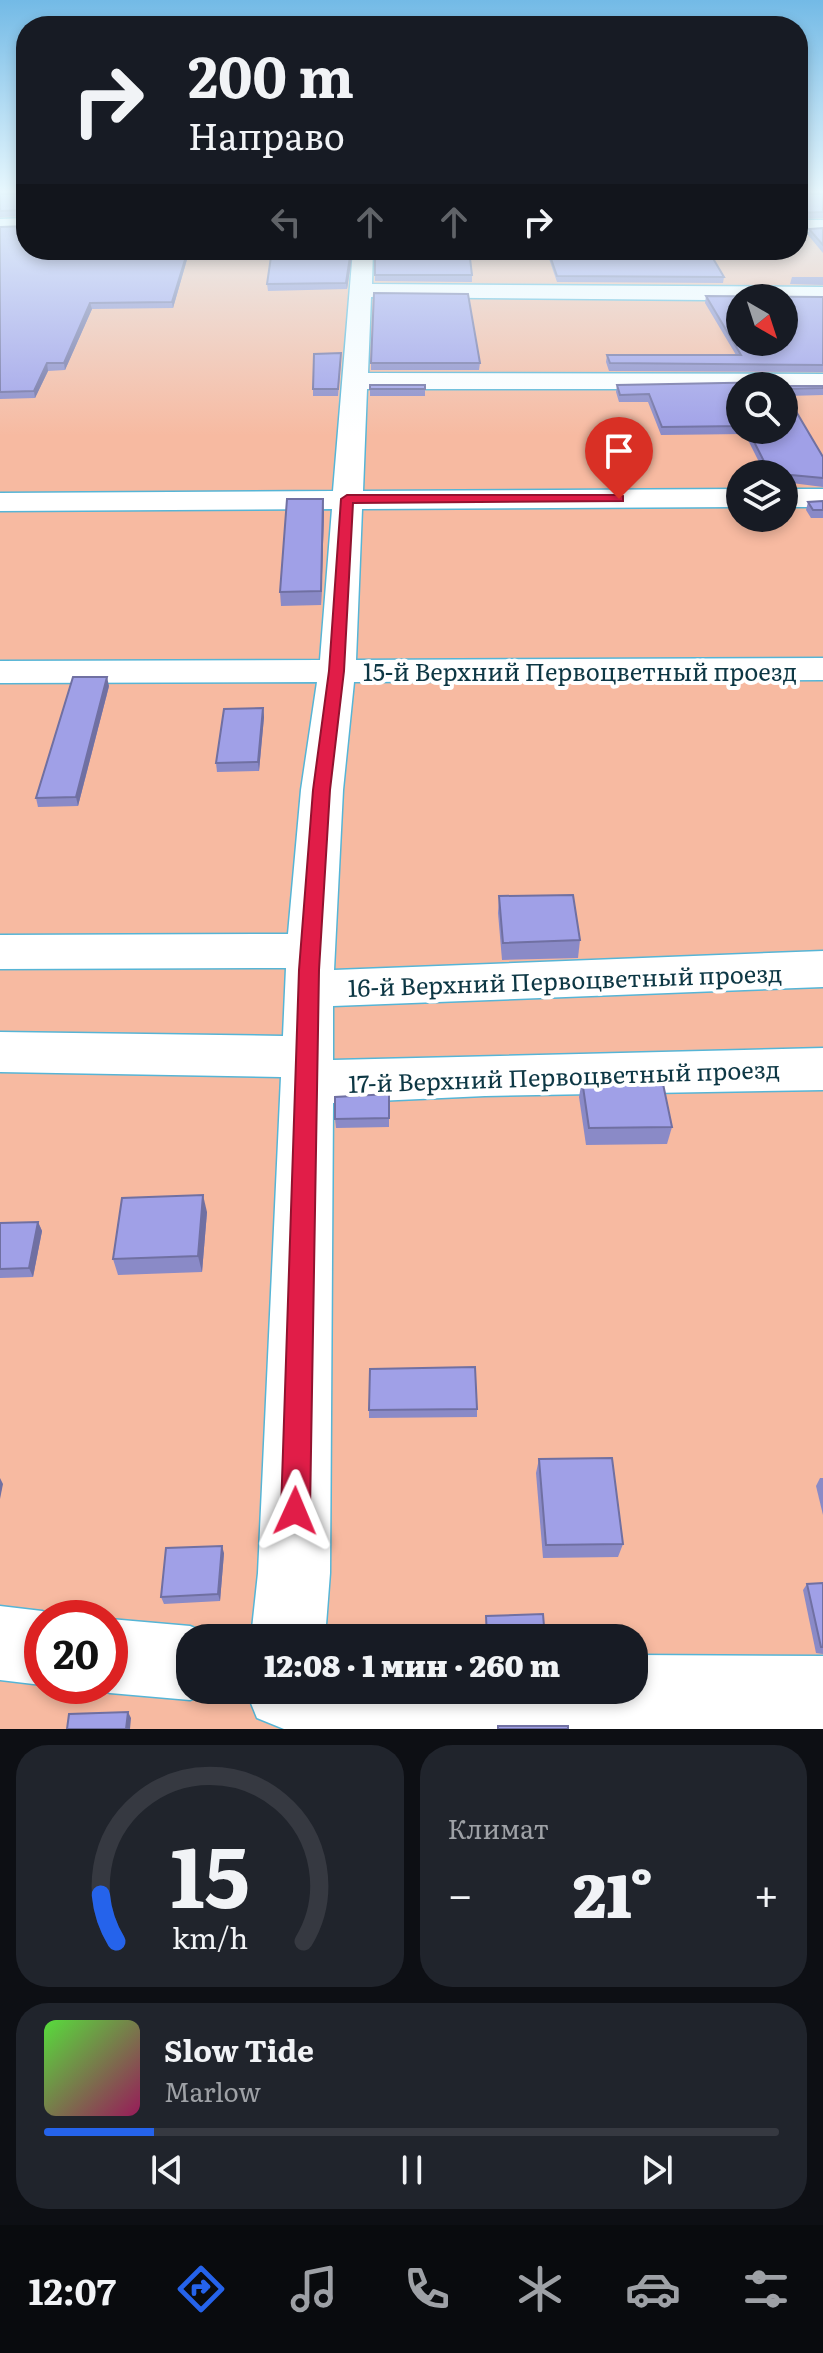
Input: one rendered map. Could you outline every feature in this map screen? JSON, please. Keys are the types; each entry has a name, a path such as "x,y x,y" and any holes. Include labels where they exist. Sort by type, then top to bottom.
{"lane":[{"path":"290,1624 294,1573 309,970 322,790 337,671 362,275"},
{"path":"362,290 823,294"},
{"path":"354,381 823,382"},
{"path":"0,502 726,498"},
{"path":"798,498 823,498"},
{"name":"15-й Верхний Первоцветный проезд","path":"0,672 823,669"},
{"name":"16-й Верхний Первоцветный проезд","path":"0,952 309,970 823,969"},
{"name":"17-й Верхний Первоцветный проезд","path":"0,1052 306,1070 485,1075 823,1069"},
{"path":"0,1643 24,1646"},
{"path":"128,1658 176,1662"},
{"path":"648,1692 823,1694"}],"shaded area":[{"path":"0,275 823,275 823,1729 0,1729"}],"building":[{"path":"0,275 180,275 172,302 90,303 64,363 47,363 34,391 0,392"},
{"path":"268,275 347,275 346,283 267,284"},
{"path":"723,275 724,277 557,276"},
{"path":"374,293 468,294 480,363 371,363"},
{"path":"706,296 726,296 726,330"},
{"path":"798,297 823,297 823,365 610,363 607,355 798,356"},
{"path":"341,353 338,389 313,389 314,354"},
{"path":"726,383 726,426 662,427 649,394 620,395 617,385"},
{"path":"370,385 425,385 425,389 370,389"},
{"path":"798,386 823,386 798,389"},
{"path":"798,415 823,457 823,478 798,476 798,460 763,460 755,444 798,444"},
{"path":"287,499 323,499 321,591 280,592"},
{"path":"823,501 823,510 813,510 808,502"},
{"path":"73,677 107,677 76,797 36,798"},
{"path":"263,708 258,762 216,763 224,709"},
{"path":"573,895 580,940 503,943 499,896"},
{"path":"662,1079 672,1127 589,1128 582,1080"},
{"path":"389,1094 389,1118 335,1119 335,1097"},
{"path":"203,1195 198,1256 113,1259 122,1198"},
{"path":"38,1222 29,1268 0,1269 0,1223"},
{"path":"475,1367 477,1409 369,1410 370,1369"},
{"path":"612,1458 623,1544 546,1545 539,1459"},
{"path":"222,1546 218,1594 161,1597 166,1548"},
{"path":"823,1583 823,1647 821,1647 807,1584"},
{"path":"543,1614 544,1624 486,1624 486,1616"},
{"path":"128,1712 126,1729 67,1729 69,1714"},
{"path":"498,1726 568,1726 568,1729 498,1729"}],"route":[{"path":"295,1511 309,970 322,790 337,671 347,499 619,499"}]}
